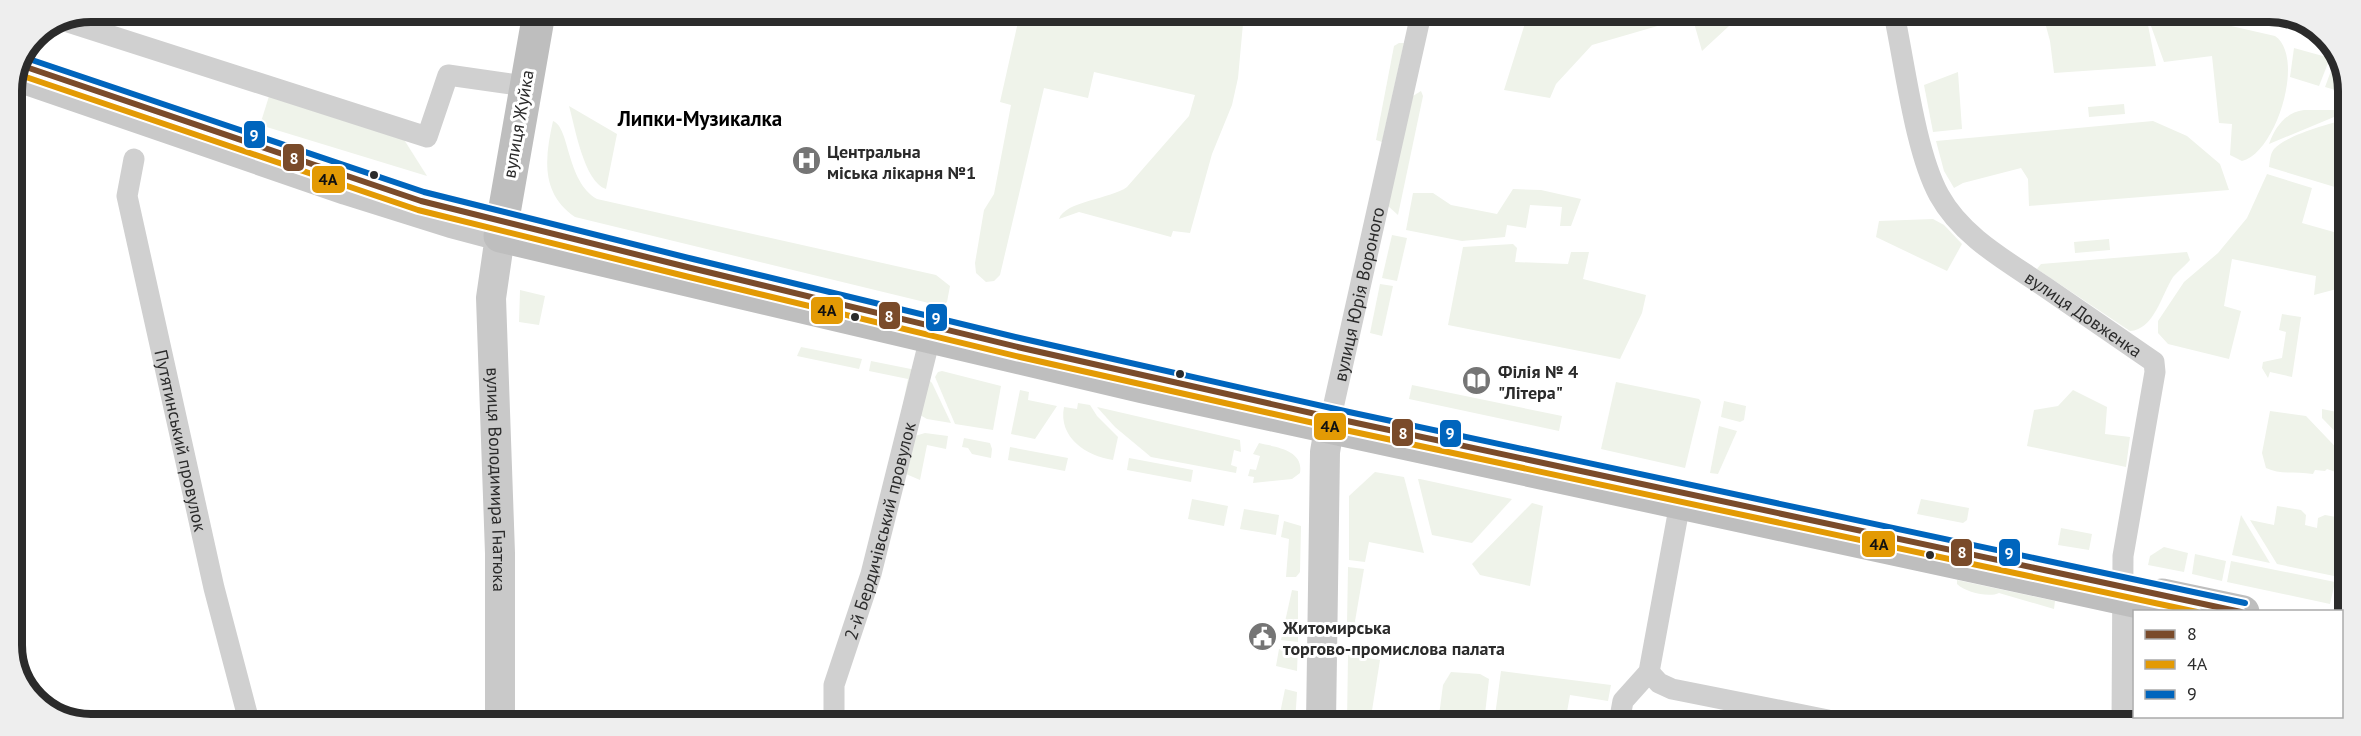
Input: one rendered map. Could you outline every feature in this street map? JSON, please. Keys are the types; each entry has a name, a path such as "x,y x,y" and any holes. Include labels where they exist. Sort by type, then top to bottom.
{"highway":[{"name":"вулиця Жуйка","path":"501,228 537,22"},
{"path":"501,228 1680,503 2123,592 2231,610"},
{"path":"501,228 930,338 2123,592 2179,610"}],"main road":[{"path":"27,67 501,228"},
{"path":"24,79 357,193 501,228"},
{"name":"вулиця Володимира Гнатюка","path":"500,714 500,553 490,298 501,228"},
{"name":"вулиця Юрія Вороного","path":"1321,714 1325,452 1330,422"}],"street":[{"name":"вулиця Юрія Вороного","path":"1330,422 1419,22"},
{"name":"вулиця Довженка","path":"1896,22 1914,112 1929,170 1939,195 1954,216 1978,241 2154,362 2155,372 2123,556 2122,714"},
{"path":"76,25 427,137 448,75 525,86"},
{"name":"Путятинський провулок","path":"134,159 127,196 214,588 247,714"},
{"name":"2-й Бердичівський провулок","path":"834,714 834,685 871,574 930,338"},
{"path":"1621,714 1623,701 1649,672 1680,503"},
{"path":"1649,672 1659,683 1672,689 1790,714"}],"shaded area":[{"path":"1018,22 1243,22 1238,78 1232,105 1212,154 1190,233 1173,231 1171,237 1079,212 1059,219 1070,208 1127,187 1189,116 1195,95 1094,72 1088,98 1044,88 1000,275 994,281 986,282 976,273 975,263 984,210 994,194 1011,105 1000,102"},
{"path":"1525,22 1671,22 1592,45 1556,84 1550,98 1504,90"},
{"path":"1694,22 1733,22 1702,51"},
{"path":"2045,22 2146,22 2156,66 2054,73"},
{"path":"2150,22 2214,22 2275,36 2284,47 2288,63 2287,83 2276,123 2266,141 2254,154 2242,161 2230,155 2232,124 2219,123 2212,56 2164,62"},
{"path":"1404,43 1382,142 1376,140 1394,46"},
{"path":"2294,48 2330,59 2319,86 2290,77"},
{"path":"2333,65 2338,91 2325,87"},
{"path":"1958,72 1962,129 1933,132 1924,85"},
{"path":"1421,91 1423,96 1398,215 1387,205 1413,96"},
{"path":"270,93 403,138 427,176 260,125"},
{"path":"2124,104 2125,114 2089,117 2088,107"},
{"path":"569,106 617,134 606,189 598,184 586,165"},
{"path":"2337,110 2338,114 2269,144 2282,121 2298,111"},
{"path":"553,121 563,133 579,180 597,199 936,275 950,286 947,302 941,306 575,217 556,197 548,174 548,148"},
{"path":"2153,121 2187,136 2220,164 2229,190 2029,206 2028,179 2021,168 1963,183 1954,188 1944,171 1936,141"},
{"path":"2338,121 2338,188 2269,167 2273,151 2280,144 2309,130"},
{"path":"2267,174 2312,188 2302,223 2338,233 2338,289 2314,295 2316,276 2232,259 2224,306 2241,311 2229,359 2168,344 2158,333 2158,321 2184,282 2218,253 2247,218"},
{"path":"1513,189 1541,190 1581,199 1571,226 1560,226 1562,207 1530,205 1526,228 1507,225 1505,237 1462,241 1406,230 1413,193 1433,193 1451,205 1497,214"},
{"path":"1933,219 1944,225 1962,244 1947,271 1876,237 1879,221"},
{"path":"1392,235 1407,238 1397,281 1382,278"},
{"path":"2109,239 2110,250 2075,253 2074,242"},
{"path":"1513,244 1517,248 1515,262 1568,264 1571,252 1589,252 1583,279 1646,295 1642,313 1620,359 1448,325 1463,247"},
{"path":"2187,252 2190,260 2173,277 2151,318 2145,325 2130,331 2037,269 2041,264"},
{"path":"1380,284 1393,286 1382,336 1370,333"},
{"path":"520,290 545,296 539,325 519,322"},
{"path":"2282,314 2301,317 2292,377 2270,372 2268,378 2262,368 2263,362 2282,358 2286,332 2279,330"},
{"path":"801,347 862,359 859,369 797,356"},
{"path":"871,361 916,370 900,419 908,379 869,371"},
{"path":"942,371 1001,386 993,430 955,424 935,377 938,372"},
{"path":"929,380 951,423 927,419 920,415"},
{"path":"1616,382 1699,399 1701,402 1685,468 1601,449"},
{"path":"1412,385 1562,416 1559,431 1409,399"},
{"path":"1020,390 1029,392 1028,400 1057,406 1035,439 1011,434"},
{"path":"2073,390 2107,407 2105,434 2130,437 2126,467 2027,446 2034,410 2058,406"},
{"path":"1724,401 1746,406 1744,420 1740,422 1721,417"},
{"path":"1078,403 1090,405 1097,416 1118,437 1113,460 1084,449 1070,436 1063,418 1064,407 1077,409"},
{"path":"1097,407 1240,440 1241,452 1234,450 1231,465 1237,467 1236,473 1151,457 1115,427"},
{"path":"2322,409 2338,412 2338,435 2322,418"},
{"path":"2270,411 2306,416 2338,450 2338,473 2327,469 2325,471 2315,470 2313,474 2277,471 2266,468 2262,453"},
{"path":"1719,426 1737,431 1718,474 1710,473"},
{"path":"925,433 948,436 946,449 927,445 920,480 906,474 915,436"},
{"path":"964,438 990,443 991,458 972,454 968,448 962,447"},
{"path":"1259,443 1293,454 1298,459 1300,473 1292,479 1253,483 1254,477 1248,476 1250,469 1256,470 1260,456 1253,454"},
{"path":"1010,447 1068,458 1065,471 1008,460"},
{"path":"1129,458 1193,470 1191,482 1127,470"},
{"path":"1375,472 1404,477 1424,553 1369,542 1365,562 1349,560 1349,496"},
{"path":"1418,479 1512,499 1472,543 1432,535"},
{"path":"1192,499 1228,506 1224,526 1188,519"},
{"path":"1921,499 1969,508 1967,520 1963,523 1917,514"},
{"path":"1532,503 1543,506 1530,586 1480,575 1472,564"},
{"path":"2277,506 2301,510 2306,515 2305,525 2317,528 2318,518 2325,515 2338,517 2338,560 2334,576 2277,564 2250,520 2274,525"},
{"path":"1244,509 1279,515 1276,535 1240,529"},
{"path":"2241,515 2270,563 2232,555"},
{"path":"1284,521 1301,526 1300,572 1296,577 1286,577 1289,539 1281,537"},
{"path":"2061,528 2092,534 2089,550 2058,545"},
{"path":"2164,547 2188,553 2184,572 2148,565 2150,556"},
{"path":"2195,554 2226,561 2222,581 2192,574"},
{"path":"2231,561 2335,582 2330,604 2227,582"},
{"path":"1348,567 1364,569 1354,627 1347,625"},
{"path":"1957,580 2055,601 2054,609 1999,593 1989,595 1971,592 1957,584"},
{"path":"1292,590 1298,591 1298,642 1281,640"},
{"path":"23,619 27,668 23,649"},
{"path":"1289,646 1298,647 1297,671 1276,666 1279,649 1287,651"},
{"path":"1348,655 1380,660 1371,714 1347,714"},
{"path":"1501,671 1611,685 1608,701 1570,695 1567,714 1495,714"},
{"path":"1451,672 1480,674 1489,679 1485,714 1439,714 1443,685"},
{"path":"1285,689 1297,692 1296,714 1280,714"}],"transit line":[{"name":"9","path":"31,60 424,192 693,259 1024,339 1349,412 2245,603"},
{"name":"8","path":"27,67 421,201 691,268 1022,348 1347,421 2232,610"},
{"name":"4А","path":"24,77 418,210 689,277 1020,357 1345,430 2188,610"}],"place":[{"name":"Центральна міська лікарня №1","path":"806,161"},
{"name":"Філія № 4 \"Літера\"","path":"1477,381"},
{"name":"Житомирська торгово-промислова палата","path":"1262,637"}],"district":[{"name":"Липки-Музикалка","path":"700,118"}]}
